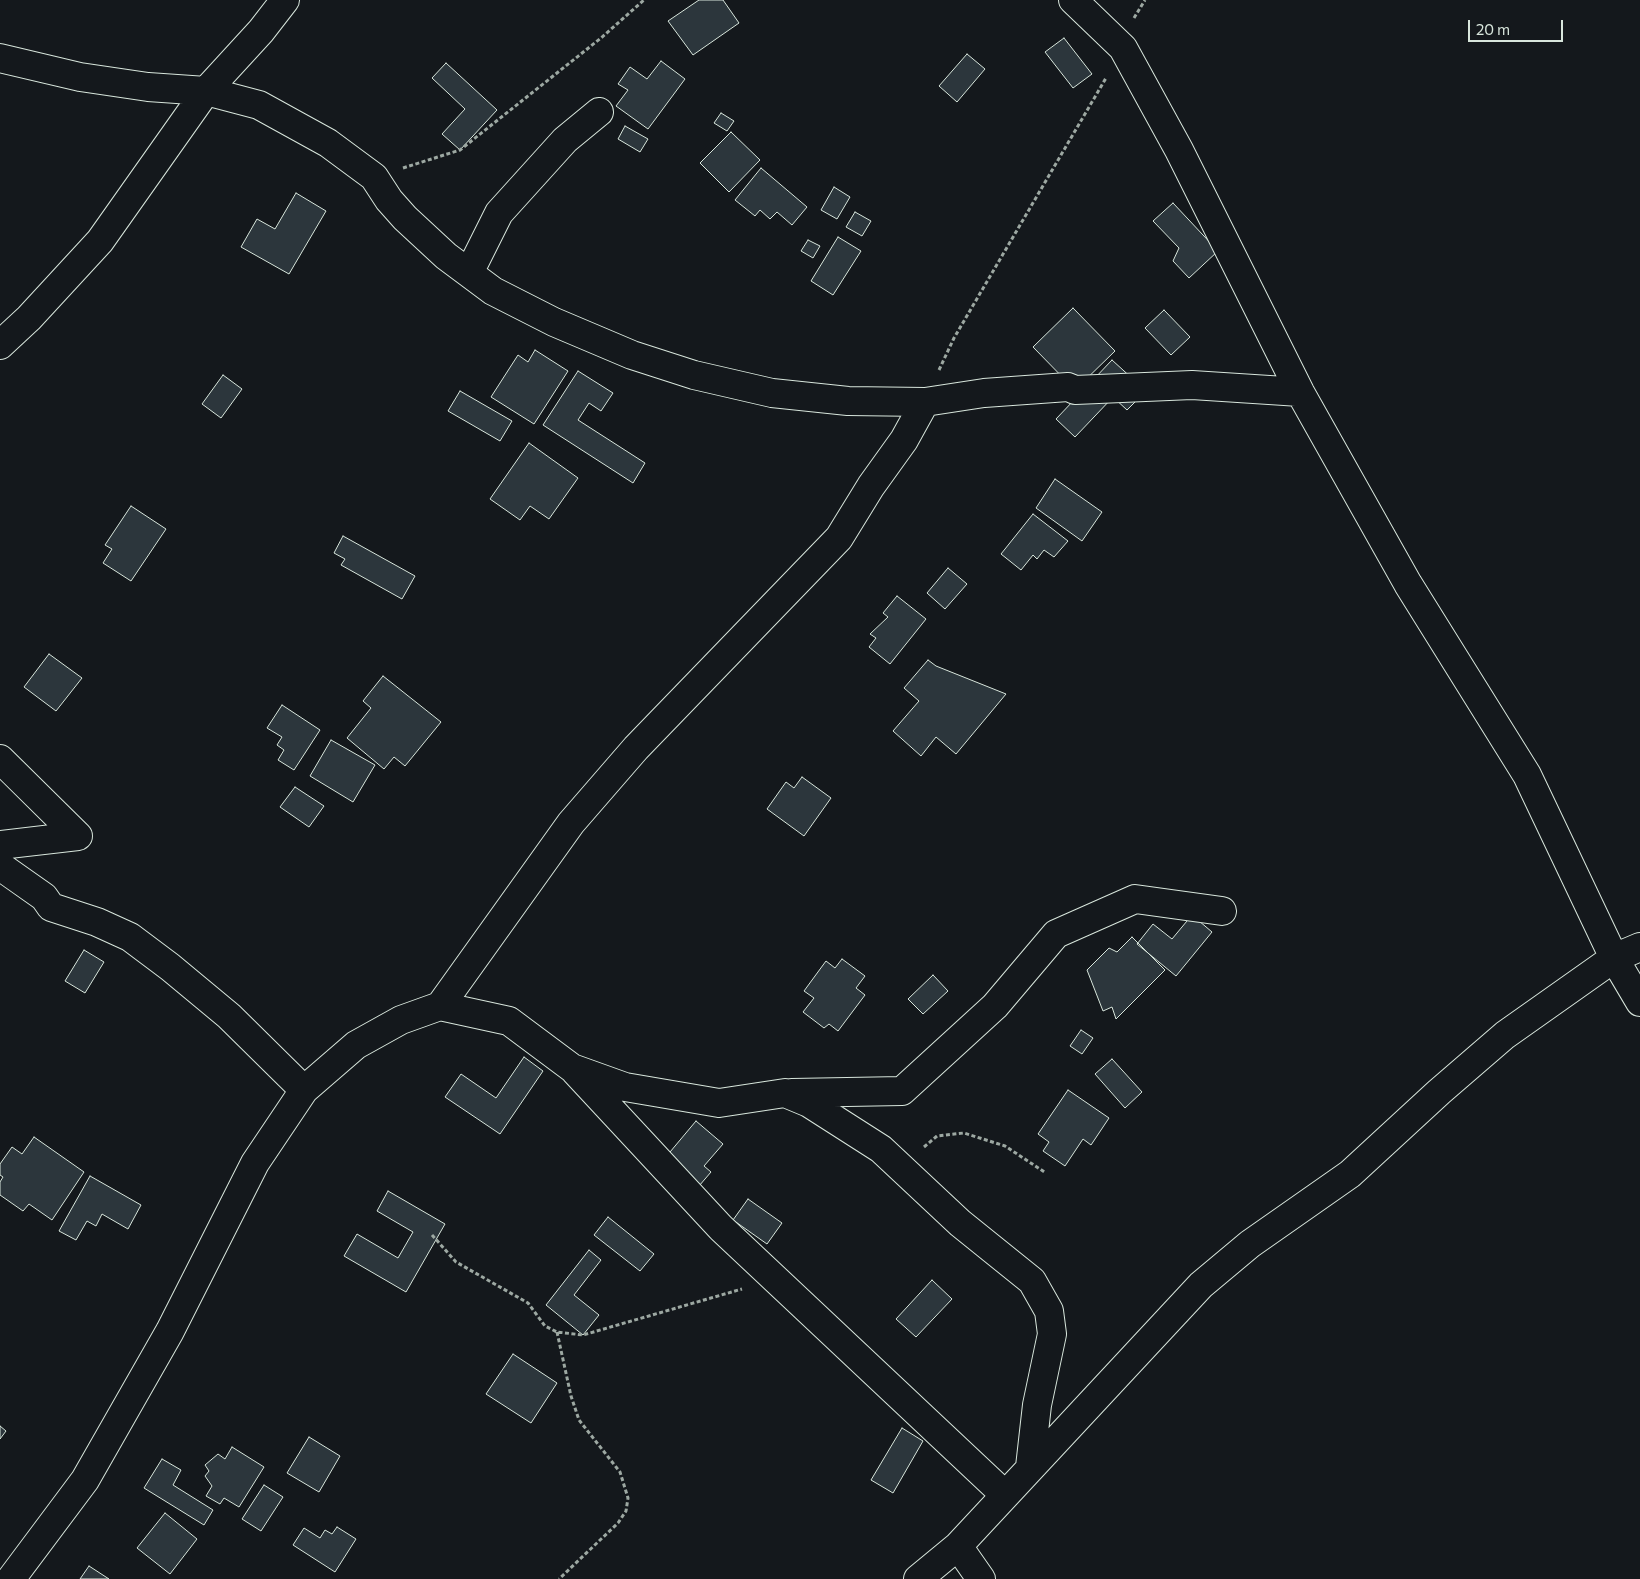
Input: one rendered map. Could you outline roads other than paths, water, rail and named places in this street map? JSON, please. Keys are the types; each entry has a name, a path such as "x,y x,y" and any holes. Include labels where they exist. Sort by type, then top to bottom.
{"street":[{"path":"0,345 29,318 100,241 206,91 261,31 285,0"},
{"path":"1074,0 1123,48 1179,150 1300,392 1408,584 1528,775 1614,958 1640,1002"},
{"path":"0,58 80,77 148,87 206,91 259,105 328,143 374,178 389,200 405,218 493,291 554,322 632,355 694,375 781,394 848,401 925,402 984,393 1068,387 1075,390 1192,385 1300,392"},
{"path":"469,273 499,213 565,140 599,112"},
{"path":"440,1006 578,816 636,748 839,538 871,486 904,440 925,402"},
{"path":"0,759 78,836 0,844"},
{"path":"0,866 44,897 52,907 97,922 130,937 170,967 228,1016 304,1090"},
{"path":"572,1068 625,1087 719,1103 785,1093 902,1091 995,1006 1056,934 1135,899 1222,911"},
{"path":"918,1579 958,1546 1004,1494 1201,1285 1250,1244 1350,1174 1438,1092 1505,1035 1614,958 1640,947"},
{"path":"11,1579 85,1480 170,1331 255,1163 304,1090 356,1045 401,1020 440,1006 509,1021 572,1068 721,1228 1004,1494"},
{"path":"785,1093 816,1107 881,1150 960,1223 1032,1281 1049,1311 1052,1334 1037,1404 1030,1467"},
{"path":"958,1546 981,1579"}]}
